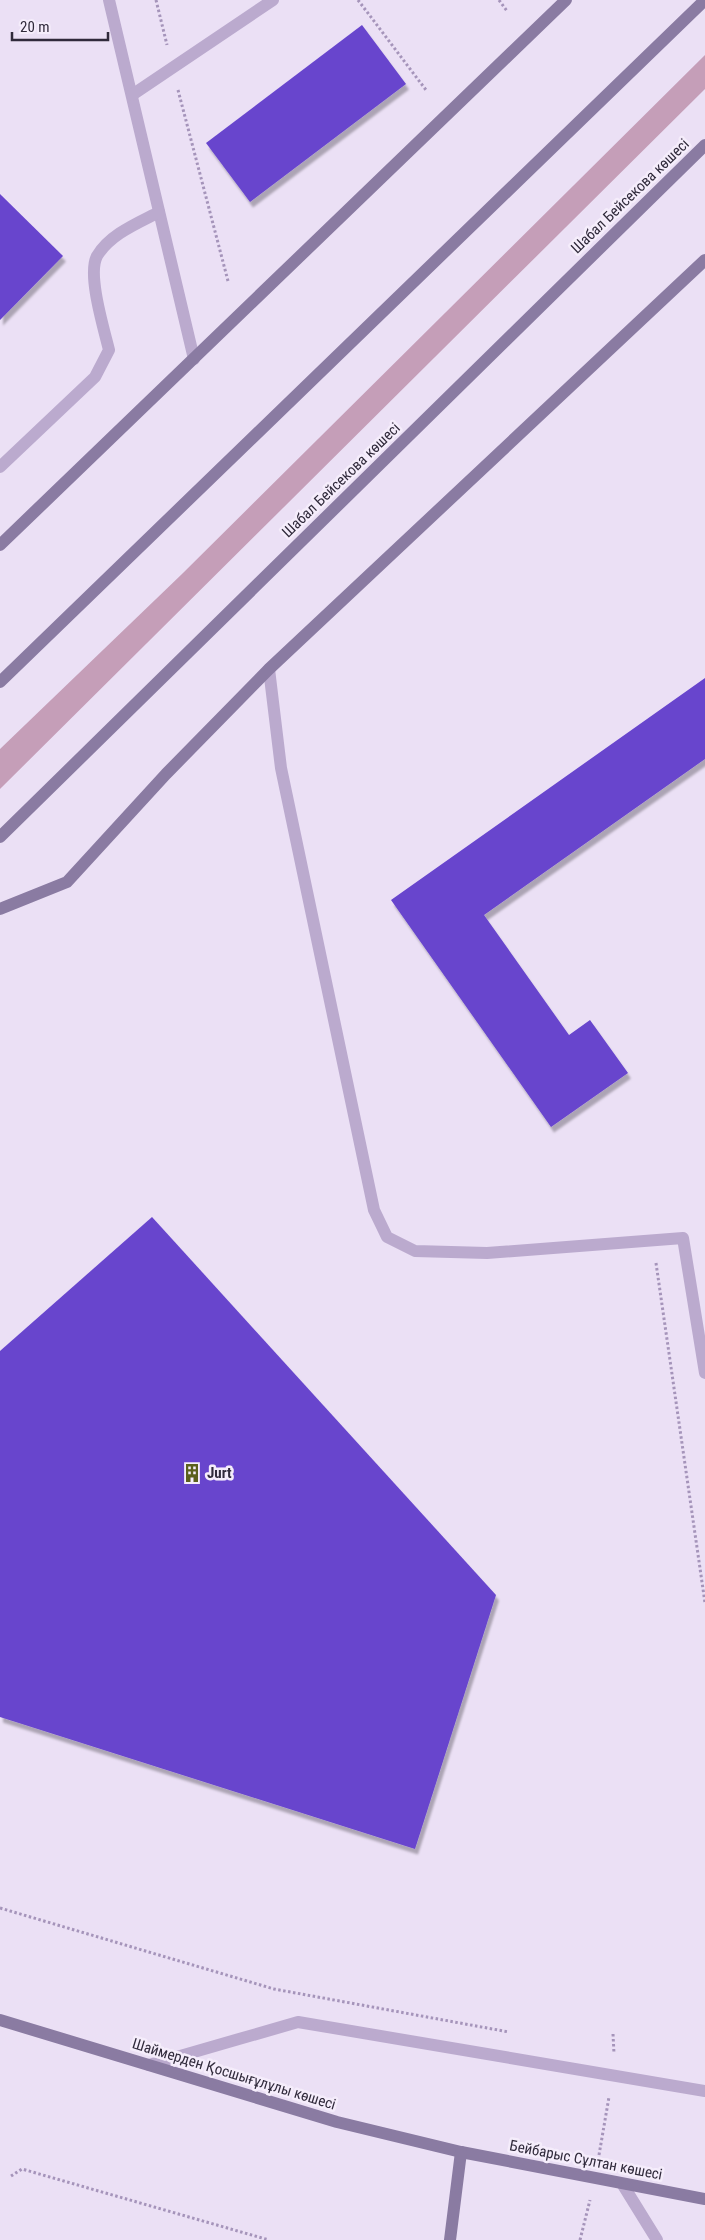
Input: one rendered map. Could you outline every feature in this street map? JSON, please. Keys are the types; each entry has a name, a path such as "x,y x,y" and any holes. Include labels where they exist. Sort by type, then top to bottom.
{"street":[{"path":"0,545 566,0"},
{"path":"0,682 705,0"},
{"name":"Шабал Бейсекова көшесі","path":"0,837 705,145"},
{"path":"0,909 66,882 166,774 268,669 705,260"},
{"name":"Шаймерден Қосшығұлұлы көшесі","path":"0,2020 337,2122 461,2152"},
{"path":"450,2240 461,2152"},
{"name":"Бейбарыс Сұлтан көшесі","path":"461,2152 623,2185 705,2199"}],"lane":[{"path":"109,0 194,359"},
{"path":"132,95 273,0"},
{"path":"0,467 95,378 109,350 94,286 96,257 119,233 159,212"},
{"path":"268,669 281,768 374,1210 388,1237 415,1251 487,1253 683,1238 705,1373"},
{"path":"149,2065 298,2022 705,2091"},
{"path":"623,2185 657,2240"}],"path":[{"path":"156,0 228,281"},
{"path":"358,0 426,90"},
{"path":"499,0 507,11"},
{"path":"652,1240 705,1604"},
{"path":"0,1908 274,1989 517,2033"},
{"path":"580,2240 594,2179 612,2076 614,2051 612,2034"},
{"path":"604,2049 623,2053"},
{"path":"11,2176 22,2170 269,2240"}],"shaded area":[{"path":"705,55 705,89 0,789 0,749 182,574"}],"building":[{"path":"362,25 406,84 250,202 206,143"},
{"path":"0,194 63,256 0,320"},
{"path":"705,678 705,759 484,915 569,1035 590,1020 628,1073 551,1127 391,900"},
{"name":"Jurt","path":"152,1217 496,1595 415,1849 0,1717 0,1351"}],"place":[{"name":"Jurt","path":"192,1473"}]}
